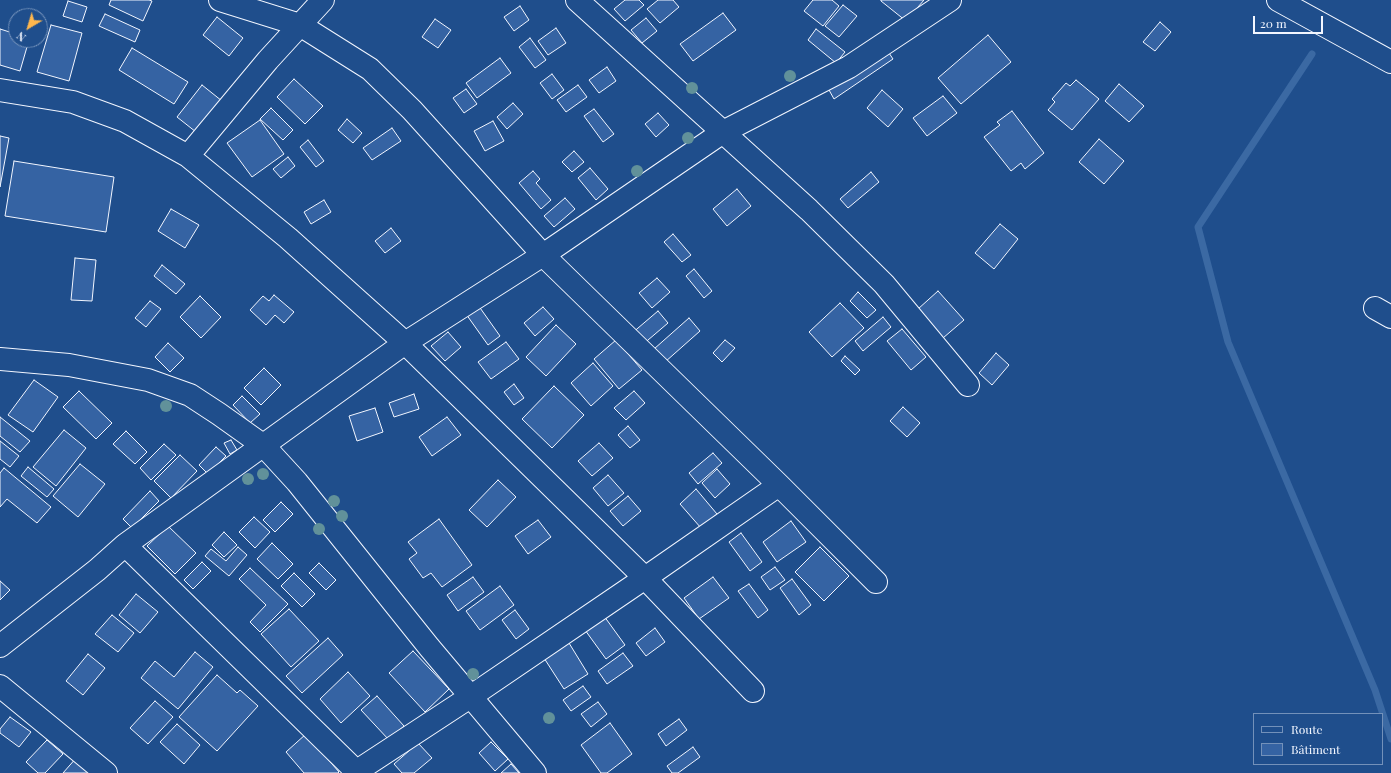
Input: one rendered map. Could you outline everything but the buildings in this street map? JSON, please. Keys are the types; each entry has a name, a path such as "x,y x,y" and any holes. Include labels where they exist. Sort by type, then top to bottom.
{"street":[{"path":"220,0 300,25 370,69 412,110 543,255 779,485 876,582"},
{"path":"188,156 268,60 322,0"},
{"path":"577,0 809,210 884,284 968,385"},
{"path":"0,646 97,570 125,545 405,343 543,255 723,132 849,67 950,0"},
{"path":"1278,0 1391,62"},
{"path":"0,90 73,102 125,121 188,156 288,238 405,343 645,578 752,691"},
{"path":"0,358 69,365 148,380 190,395 264,446 297,482 470,697 535,773"},
{"path":"125,545 356,772 470,697 779,485"},
{"path":"0,686 106,773"}],"waterway":[{"path":"1312,54 1198,227 1228,342 1375,690 1383,713"},
{"path":"1383,714 1391,739"}]}
